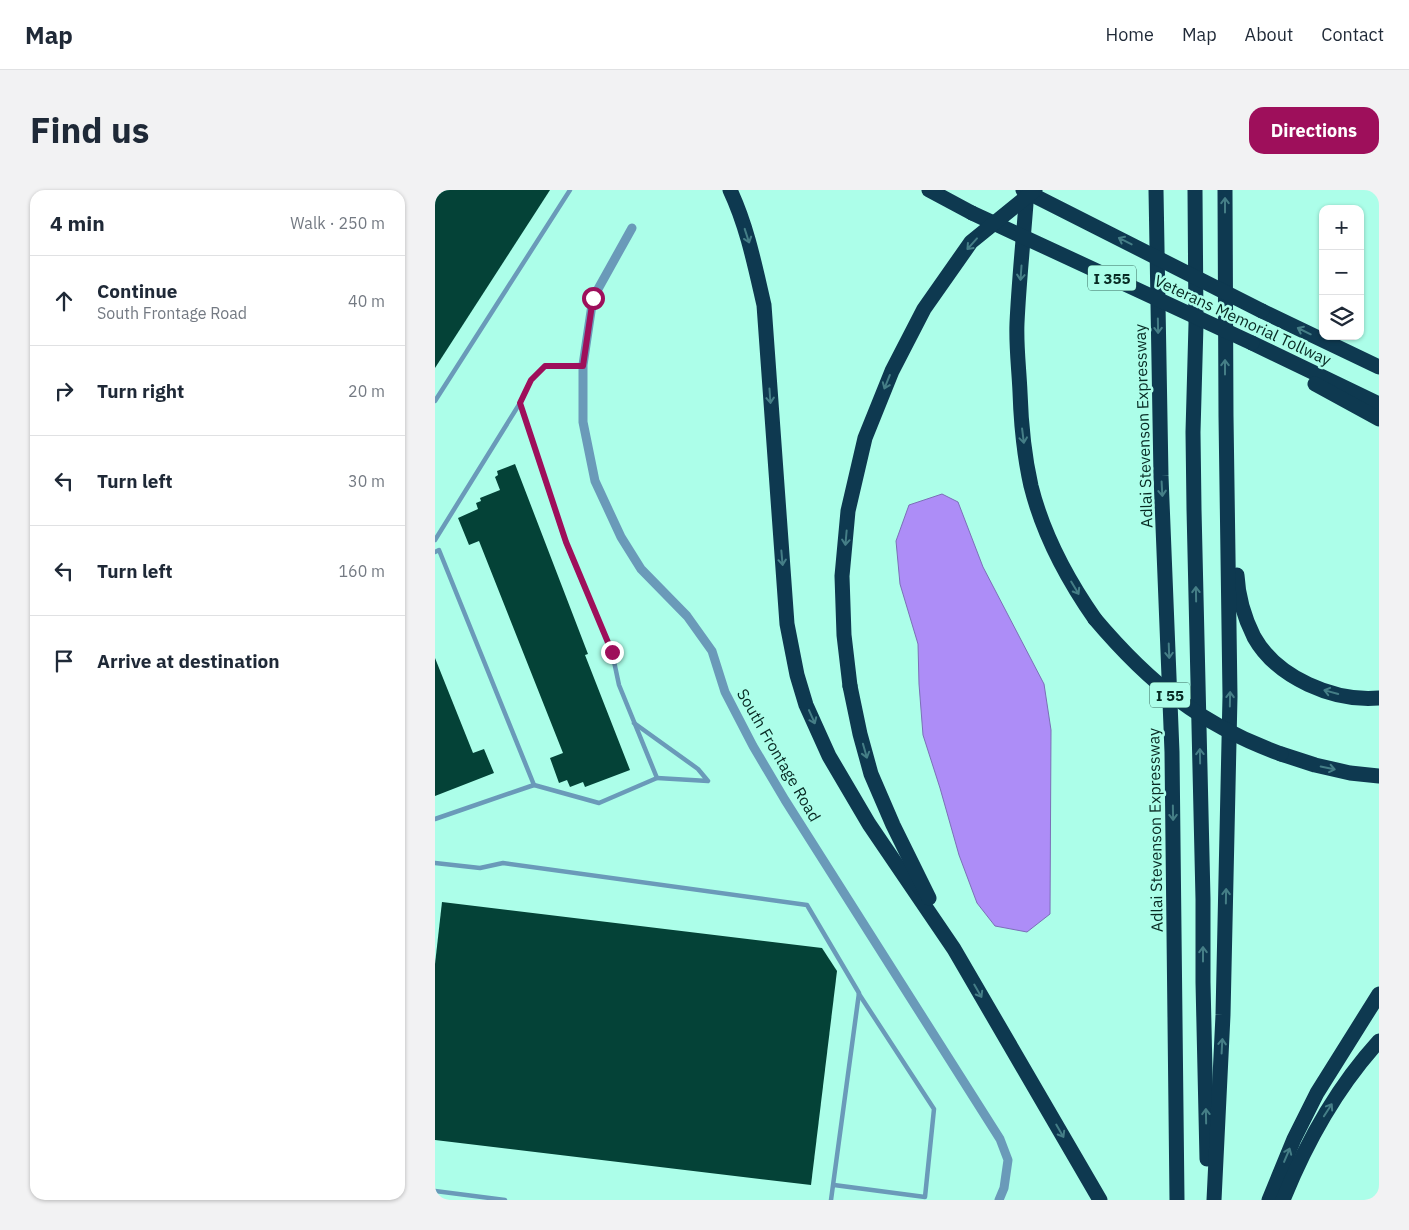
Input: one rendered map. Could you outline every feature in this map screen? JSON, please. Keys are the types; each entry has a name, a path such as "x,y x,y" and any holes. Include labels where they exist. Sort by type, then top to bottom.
{"highway":[{"path":"730,190 754,258 764,305 787,624 797,675 806,705 829,756 869,824 954,949"},
{"name":"Veterans Memorial Tollway","path":"929,190 972,213 1379,404"},
{"name":"Veterans Memorial Tollway","path":"1023,190 1262,311 1379,367"},
{"path":"1027,190 1017,325 1022,430 1032,487 1038,509 1065,573 1095,619 1113,641 1146,675 1183,704 1223,729 1254,744 1281,754 1315,766 1349,773 1379,776"},
{"path":"1035,190 971,242 924,309 892,371 865,438 848,511 842,576 843,635 850,686 860,734 871,774 893,825 954,949 1100,1200"},
{"name":"Adlai Stevenson Expressway","path":"1156,190 1161,476 1173,752 1177,1200"},
{"name":"I 55","path":"1195,190 1196,324 1193,432 1207,1200"},
{"path":"1214,1200 1223,1015 1230,706 1225,190"},
{"path":"1267,350 1298,375 1379,419"},
{"path":"1226,416 1230,442 1237,586 1243,612 1255,638 1271,657 1301,681 1317,688 1353,698 1379,698"},
{"path":"1269,1200 1294,1139 1317,1093 1379,994"},
{"path":"1283,1200 1307,1146 1321,1121 1354,1072 1379,1041"}],"street":[{"name":"South Frontage Road","path":"632,228 593,298 583,366 583,422 595,481 621,537 641,569 687,616 712,651 725,692 753,746 1000,1139 1008,1160 1004,1188 999,1200"}],"lane":[{"path":"435,401 570,190"},
{"path":"435,540 520,403 531,380 545,366 583,366"},
{"path":"520,403 566,542 612,652 619,685 657,778"},
{"path":"435,552 439,550 534,785"},
{"path":"435,819 534,785 599,803 657,778 708,781 698,769 634,723"},
{"path":"435,863 480,868 503,863 807,905 859,993 934,1109 925,1197 834,1185"},
{"path":"831,1200 859,993"},
{"path":"435,1191 505,1200"}],"shaded area":[{"path":"942,494 958,502 983,567 1044,684 1051,730 1050,914 1027,932 995,926 977,903 959,855 923,735 918,644 900,584 896,541 909,505"}],"building":[{"path":"435,190 550,190 435,368"},
{"path":"515,464 588,654 585,655 630,770 585,787 583,782 570,787 567,780 559,783 550,758 563,753 479,541 469,545 458,518 478,509 476,503 481,501 480,498 500,490 495,477 498,475 497,471"},
{"path":"435,658 473,753 484,749 494,773 435,796"},
{"path":"442,902 822,948 837,971 811,1185 435,1140 435,964"}],"route":[{"path":"593,298 583,366 545,366 531,380 520,403 566,542 612,652"}]}
